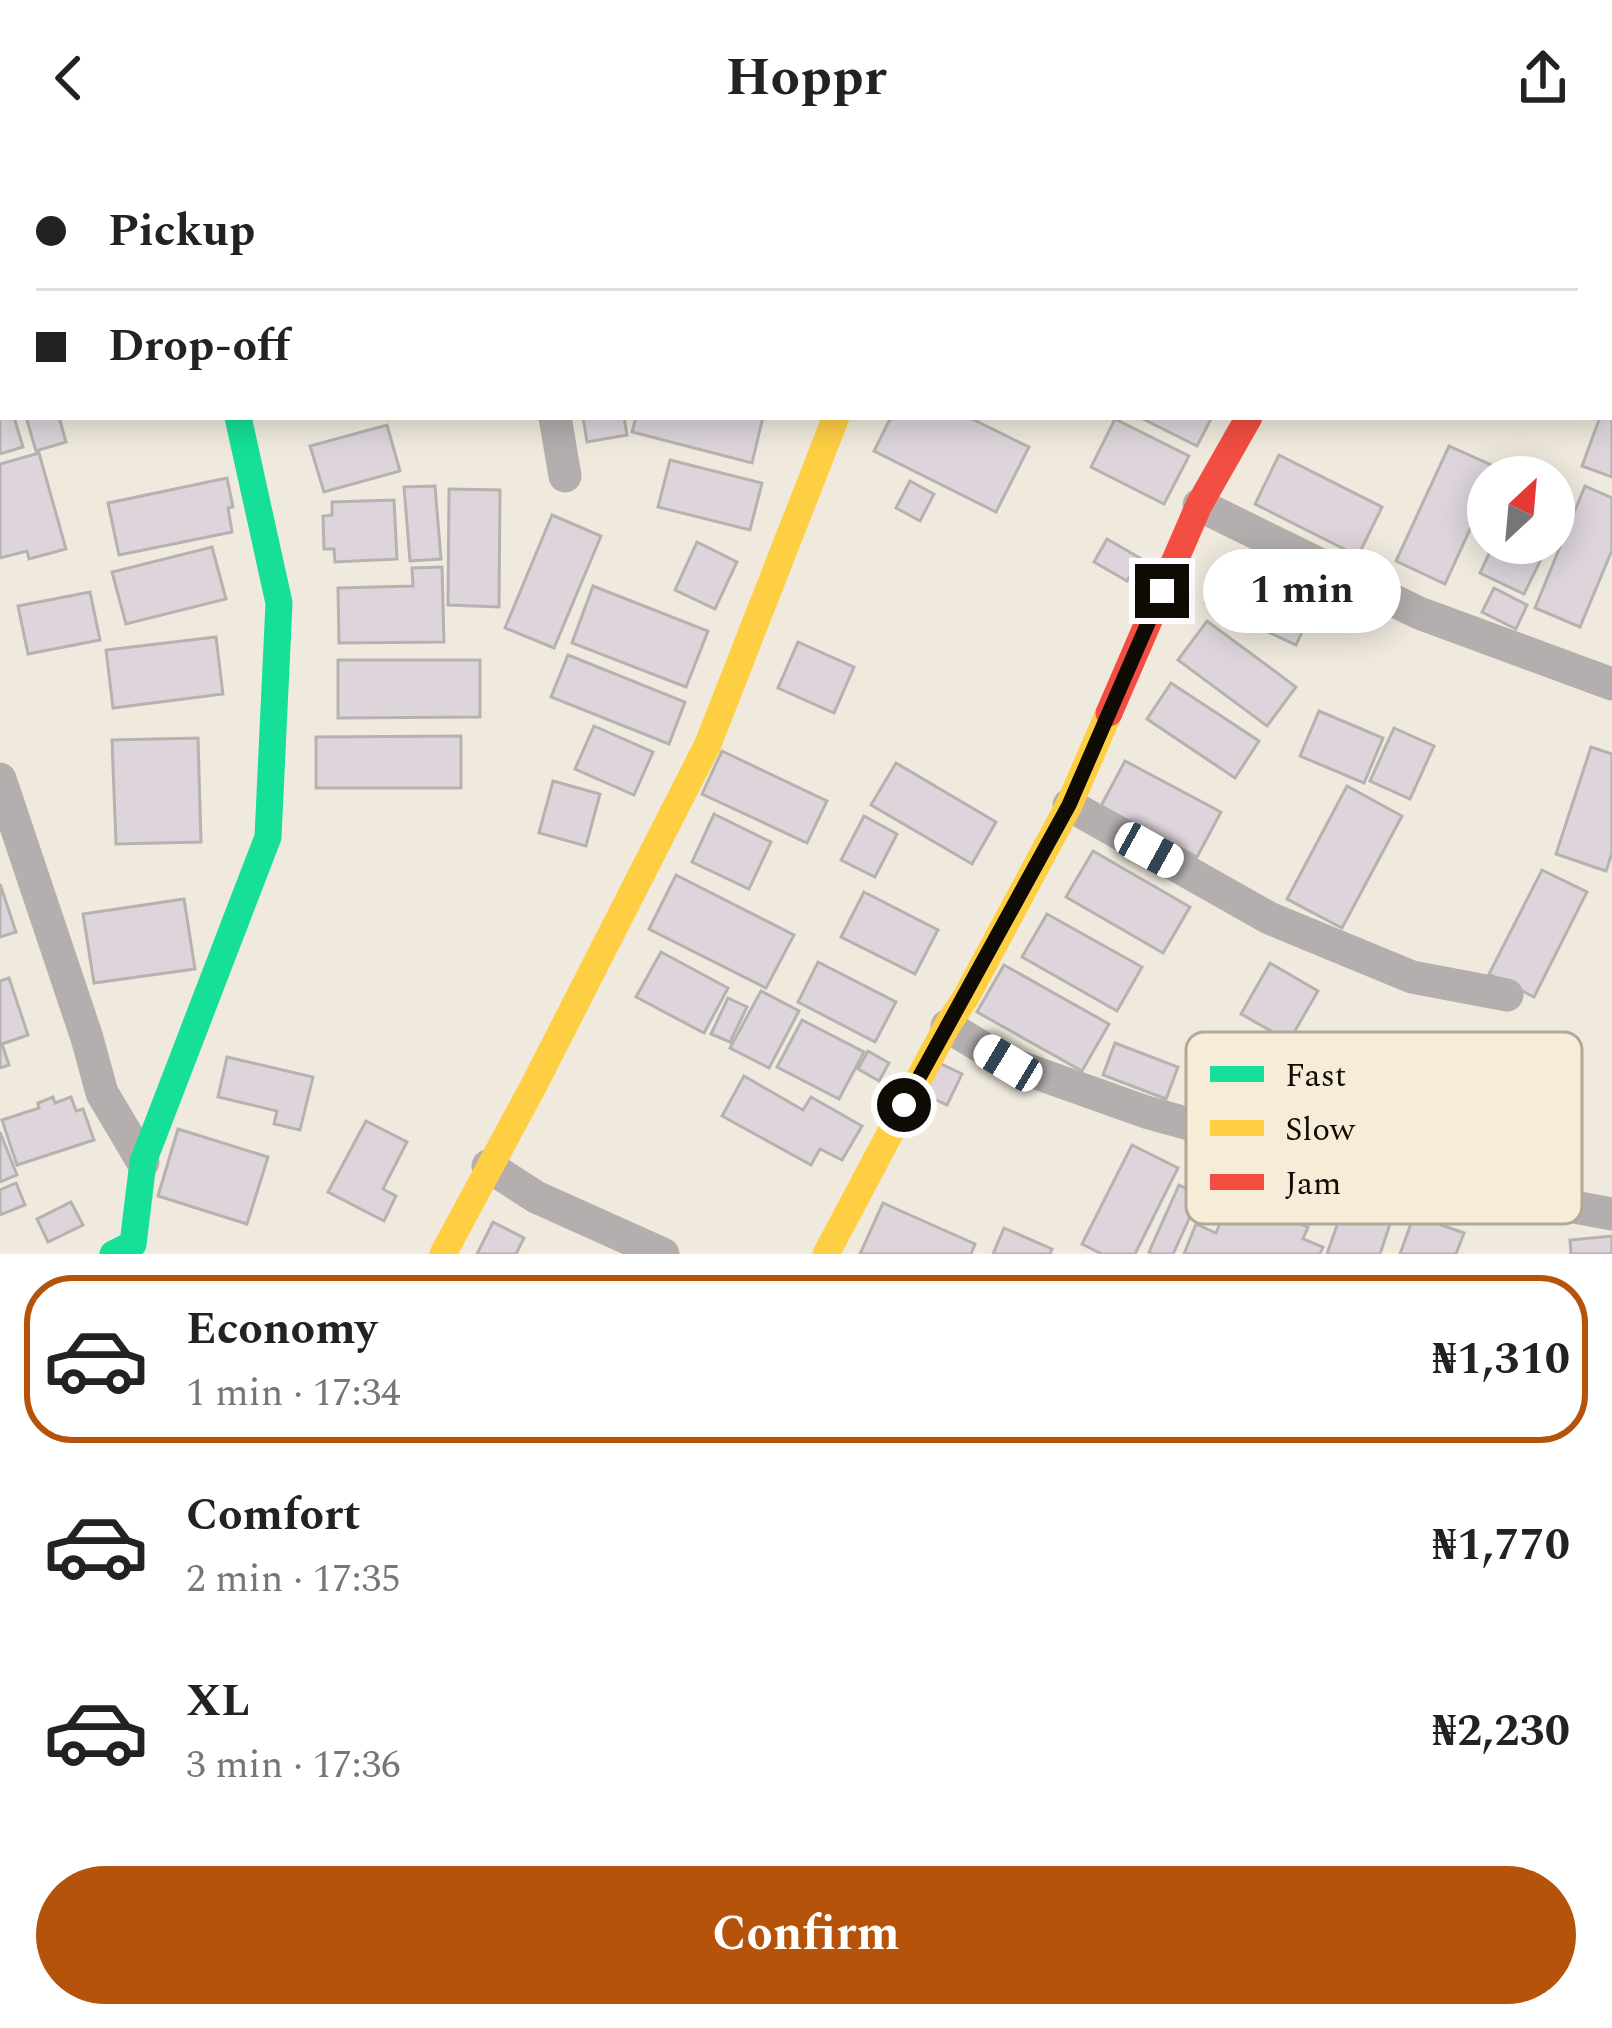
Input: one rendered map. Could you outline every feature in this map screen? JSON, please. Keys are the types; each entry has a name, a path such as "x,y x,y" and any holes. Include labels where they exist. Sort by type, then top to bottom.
{"street":[{"path":"113,1254 134,1244 143,1162 268,837 280,603 239,420"},
{"path":"557,420 566,476"},
{"path":"442,1254 708,744 828,420"},
{"path":"826,1254 1069,805 1199,505 1247,420"},
{"path":"1199,505 1419,613 1612,683"},
{"path":"0,779 102,1093 143,1162"},
{"path":"1069,805 1269,918 1412,977 1507,994"},
{"path":"947,1026 1008,1063 1186,1123"},
{"path":"488,1166 536,1197 663,1254"},
{"path":"1582,1208 1612,1214"}],"building":[{"path":"0,420 15,420 23,447 0,454"},
{"path":"27,420 60,420 66,442 36,451"},
{"path":"583,420 624,420 627,435 587,442"},
{"path":"635,420 762,420 752,463 632,432"},
{"path":"890,420 974,420 1029,447 996,512 874,451"},
{"path":"1114,420 1189,456 1164,504 1091,467"},
{"path":"1145,420 1210,420 1197,446"},
{"path":"1599,420 1612,420 1612,477 1582,466"},
{"path":"387,425 400,471 324,492 310,446"},
{"path":"1449,446 1471,456 1467,456 1467,536 1445,584 1396,561"},
{"path":"39,453 66,549 29,559 27,551 0,558 0,464"},
{"path":"1279,455 1382,507 1358,556 1255,504"},
{"path":"670,460 762,483 750,530 658,507"},
{"path":"227,478 232,532 119,555 108,503"},
{"path":"910,481 934,494 920,521 896,508"},
{"path":"435,486 441,559 410,561 404,487"},
{"path":"1585,486 1612,498 1612,550 1580,627 1535,608 1553,564 1575,564 1575,510"},
{"path":"449,489 500,490 499,607 448,605"},
{"path":"394,500 397,559 335,562 334,549 324,549 323,516 332,515 332,502"},
{"path":"552,515 601,536 554,648 505,628"},
{"path":"1107,539 1140,558 1127,581 1094,562"},
{"path":"697,542 737,562 715,609 675,590"},
{"path":"212,547 226,599 126,624 112,572"},
{"path":"1227,557 1317,599 1296,645 1206,603"},
{"path":"1484,564 1539,564 1524,594 1480,573"},
{"path":"442,567 444,642 339,643 338,588 413,586 412,568"},
{"path":"593,586 708,631 686,687 572,643"},
{"path":"1494,588 1527,605 1516,629 1482,612"},
{"path":"90,592 100,640 28,654 18,606"},
{"path":"1207,621 1296,687 1267,726 1178,660"},
{"path":"216,637 223,694 113,708 106,650"},
{"path":"798,642 854,667 834,713 778,688"},
{"path":"568,655 685,702 669,744 551,697"},
{"path":"338,660 480,660 480,717 338,718"},
{"path":"1171,683 1259,741 1235,778 1147,719"},
{"path":"1319,711 1383,738 1364,783 1300,756"},
{"path":"594,726 653,752 634,795 575,769"},
{"path":"1394,728 1434,746 1410,799 1370,781"},
{"path":"461,736 461,788 316,788 316,737"},
{"path":"198,738 201,842 116,844 112,740"},
{"path":"1591,747 1612,754 1612,853 1606,871 1556,854"},
{"path":"722,751 827,801 807,843 702,794"},
{"path":"1125,761 1221,812 1197,857 1101,806"},
{"path":"896,763 996,822 972,864 871,805"},
{"path":"553,781 600,794 586,846 539,833"},
{"path":"1347,786 1402,816 1342,928 1287,899"},
{"path":"714,814 771,842 749,889 692,862"},
{"path":"864,816 897,834 875,877 841,860"},
{"path":"1093,851 1190,907 1163,953 1066,897"},
{"path":"1542,870 1587,892 1534,997 1489,974"},
{"path":"676,875 794,935 766,988 649,929"},
{"path":"0,884 16,932 0,937"},
{"path":"864,892 938,930 915,974 841,937"},
{"path":"184,899 195,969 94,983 83,914"},
{"path":"1047,914 1142,967 1117,1011 1022,957"},
{"path":"661,952 728,988 704,1033 636,997"},
{"path":"818,962 896,1002 875,1042 798,1002"},
{"path":"1270,963 1318,991 1294,1032 1273,1032 1241,1014"},
{"path":"1004,965 1109,1024 1082,1071 977,1012"},
{"path":"9,978 28,1035 2,1044 9,1065 0,1068 0,981"},
{"path":"761,991 799,1011 769,1068 730,1048"},
{"path":"728,998 747,1007 730,1042 711,1034"},
{"path":"802,1020 864,1052 839,1099 777,1067"},
{"path":"1115,1043 1178,1067 1166,1099 1103,1075"},
{"path":"868,1051 889,1063 879,1081 858,1069"},
{"path":"227,1057 313,1077 300,1130 274,1124 277,1111 218,1097"},
{"path":"935,1061 962,1074 947,1105 919,1092"},
{"path":"744,1076 803,1110 811,1097 862,1126 842,1160 820,1149 811,1165 722,1116"},
{"path":"53,1097 55,1103 71,1097 76,1111 83,1109 94,1140 17,1165 2,1120 39,1108 38,1103"},
{"path":"366,1121 407,1142 383,1189 396,1196 384,1221 328,1192"},
{"path":"178,1129 268,1157 247,1224 158,1196"},
{"path":"0,1132 17,1175 0,1182"},
{"path":"1132,1145 1178,1168 1135,1254 1102,1254 1082,1244"},
{"path":"16,1183 25,1205 0,1215 0,1190"},
{"path":"1179,1185 1186,1188 1187,1224 1173,1254 1149,1252"},
{"path":"71,1202 83,1225 48,1242 37,1219"},
{"path":"883,1203 975,1244 971,1254 860,1254"},
{"path":"493,1222 524,1238 516,1254 477,1254"},
{"path":"1196,1224 1216,1233 1220,1224 1301,1224 1308,1227 1303,1239 1323,1247 1320,1254 1184,1254"},
{"path":"1337,1224 1390,1224 1380,1254 1327,1254"},
{"path":"1411,1224 1439,1224 1464,1233 1456,1254 1400,1254"},
{"path":"1004,1228 1052,1249 1050,1254 993,1254"},
{"path":"1612,1236 1612,1254 1571,1254 1570,1240"}],"traffic: fast":[{"path":"113,1254 133,1244 143,1162 268,837 279,603 239,420"}],"traffic: slow":[{"path":"443,1254 708,744 835,420"},
{"path":"826,1254 1069,805 1109,713"}],"traffic: jam":[{"path":"1109,713 1199,505 1247,420"}],"route":[{"path":"904,1105 1069,805 1162,591"}]}
